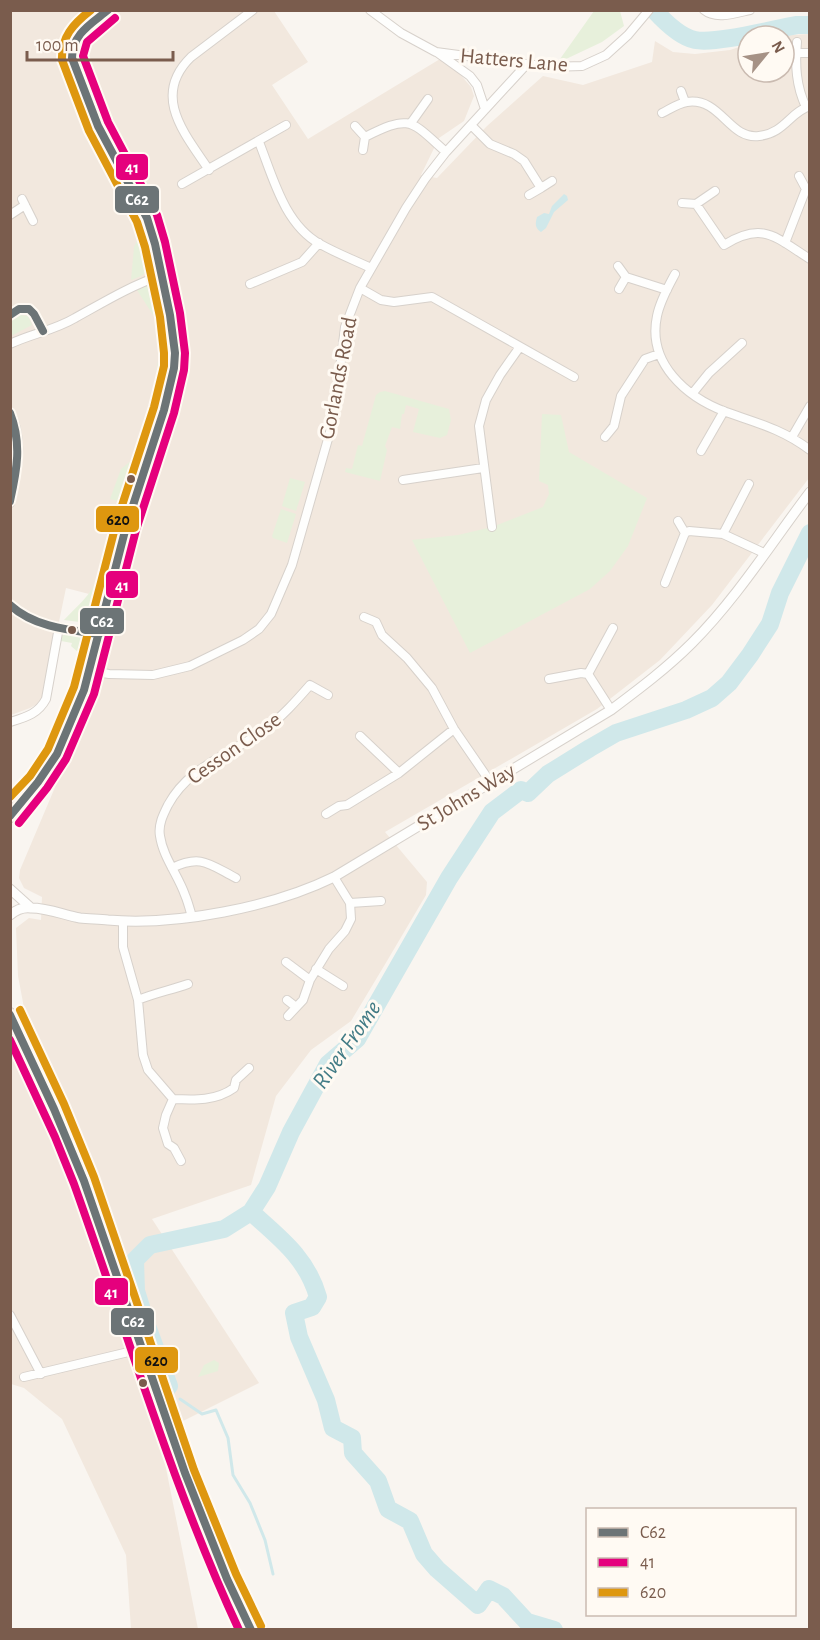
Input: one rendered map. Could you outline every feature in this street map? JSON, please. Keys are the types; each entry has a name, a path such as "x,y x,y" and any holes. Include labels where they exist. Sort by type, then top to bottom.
{"main road":[{"path":"10,817 14,807 38,782 57,754 84,690 126,527 167,399 174,368 174,337 162,275 147,218 98,126 72,58 72,48 76,38 109,10"},
{"path":"10,1014 93,1203 141,1349 211,1544 251,1629"}],"street":[{"path":"209,170 178,123 173,103 174,82 184,64 191,57 252,10"},
{"name":"Hatters Lane","path":"370,10 401,33 436,52 549,67 582,66 606,55 647,13"},
{"path":"704,10 709,15 720,16 750,10"},
{"path":"662,113 685,102 696,102 710,105 735,128 748,136 759,136 777,130 808,107 797,80 797,42"},
{"path":"436,52 470,76 477,85 485,109"},
{"path":"796,53 810,53"},
{"name":"Gorlands Road","path":"90,671 153,675 190,666 243,640 259,629 271,614 292,564 333,418 345,327 360,288 406,208 446,152 526,64"},
{"path":"681,91 685,102"},
{"path":"411,123 428,99"},
{"path":"365,137 393,123 411,123 446,152"},
{"path":"471,125 490,144 524,160 541,188"},
{"path":"182,184 286,126"},
{"path":"355,126 365,137"},
{"path":"363,150 365,137"},
{"path":"259,142 280,198 292,217 319,243 371,268"},
{"path":"785,243 807,189 799,176"},
{"path":"529,195 552,180"},
{"path":"682,203 696,204 715,191"},
{"path":"10,215 24,202 33,221"},
{"path":"696,204 724,245 745,234 756,232 770,234 810,259"},
{"path":"250,284 302,262 319,243"},
{"path":"618,266 626,277 667,290"},
{"path":"675,274 656,319 655,333 659,354 670,375 692,394 724,411 792,436 810,450"},
{"path":"10,344 75,318 141,282 162,275"},
{"path":"619,289 626,277"},
{"path":"360,288 381,300 394,302 432,297 574,377"},
{"path":"10,315 20,309 29,309 43,331"},
{"path":"692,394 709,373 742,343"},
{"path":"492,527 479,426 486,400 519,348"},
{"path":"605,437 614,426 621,396 645,358 659,354"},
{"path":"792,436 810,406"},
{"path":"701,451 724,411"},
{"path":"10,412 19,444 19,459 10,503"},
{"path":"403,480 483,468"},
{"path":"723,534 749,484"},
{"name":"St Johns Way","path":"10,889 30,907 81,918 123,921 192,917 307,890 611,710 651,679 691,644 718,615 810,492"},
{"path":"678,521 685,532"},
{"path":"685,532 723,534 764,553"},
{"path":"665,583 685,532"},
{"path":"10,605 17,613 30,619 99,634"},
{"path":"364,617 376,622 382,635 421,672 454,729 491,783"},
{"path":"10,722 34,714 42,707 46,699 59,627"},
{"path":"588,674 613,628"},
{"path":"549,679 581,673 588,674 611,710"},
{"name":"Cesson Close","path":"192,917 186,895 163,848 160,835 160,824 174,794 185,780 200,768 249,741 268,727 310,685 328,695"},
{"path":"326,814 339,806 347,805 399,773 454,729"},
{"path":"360,736 399,773"},
{"path":"172,868 188,861 198,860 236,878"},
{"path":"288,1016 303,1000 316,969 351,919 350,903 334,876"},
{"path":"350,903 381,901"},
{"path":"10,915 15,911 30,907"},
{"path":"123,921 123,947 138,1000 143,1055 148,1070 173,1099 197,1100 214,1098 234,1088 236,1080 249,1068"},
{"path":"286,962 310,980"},
{"path":"316,969 343,986"},
{"path":"138,1000 188,984"},
{"path":"287,1000 296,1007"},
{"path":"173,1099 163,1128 168,1143 174,1148 181,1161"},
{"path":"10,1315 41,1374"},
{"path":"24,1377 141,1349"}],"shaded area":[{"path":"11,11 274,11 308,62 272,85 308,139 440,59 459,73 471,87 474,96 464,121 439,138 421,175 437,178 487,126 543,76 583,85 652,62 655,41 673,52 695,54 736,48 736,84 796,84 796,35 809,34 809,478 712,605 660,660 597,709 385,832 427,882 426,895 351,1021 311,1050 276,1096 251,1185 152,1219 259,1383 159,1433 198,1629 131,1629 126,1555 62,1419 24,1388 11,1384 10,1034 21,1054 37,1043 25,1013 18,976 16,928 29,918 41,920 42,897 24,888 19,878 20,870 89,707 105,653 116,601 66,588 44,694 39,703 11,715"}],"green space":[{"path":"594,11 620,11 624,26 602,42 566,59 560,59"},
{"path":"143,228 150,251 150,264 144,274 131,280 134,247"},
{"path":"148,282 158,290 166,335 135,287"},
{"path":"20,315 28,316 32,325 11,336 11,321"},
{"path":"168,352 169,369 162,397 153,423 145,428 153,397 158,361"},
{"path":"385,391 449,409 451,420 447,435 440,438 413,432 419,409 406,405 400,429 392,427 385,446 387,450 380,481 345,472 346,468 352,469 358,445 362,446 376,395"},
{"path":"542,414 561,415 569,452 647,498 628,546 610,571 590,589 470,653 412,540 458,535 492,527 543,507 549,494 548,485 539,481"},
{"path":"135,458 139,464 131,473 135,477 127,501 120,501"},
{"path":"132,460 118,501 110,499 121,469"},
{"path":"290,478 305,482 296,511 282,506"},
{"path":"281,509 296,514 287,543 272,536"},
{"path":"102,569 108,573 96,616 87,623 64,620 90,592"},
{"path":"68,631 80,634 87,640 89,648 87,660 71,646 72,643 61,641 62,636"},
{"path":"214,1360 219,1363 218,1371 198,1377 204,1365"}],"water":[{"path":"564,194 568,200 554,212 546,228 541,232 536,226 537,217 544,213 549,214 552,206"}],"waterway":[{"name":"River Frome","path":"654,10 678,32 689,38 705,41 745,36 797,25 810,25"},
{"name":"River Frome","path":"554,1630 527,1622 503,1596 489,1589 478,1605 437,1569 424,1554 410,1521 388,1509 378,1481 353,1453 352,1438 333,1428 326,1400 299,1337 294,1313 312,1307 318,1297 313,1283 300,1260 251,1212 267,1187 291,1132 328,1064 357,1039 449,878 492,812 521,790 528,793 548,774 616,733 686,710 712,698 729,683 770,624 780,593 810,533"},
{"path":"169,1386 136,1291 135,1260 150,1245 224,1229 251,1212"},
{"path":"169,1386 173,1393"},
{"path":"180,1399 202,1414 216,1410 228,1438 233,1475 250,1503 265,1540 273,1574"}],"transit line":[{"name":"620","path":"10,797 30,776 48,749 74,687 116,524 154,407 164,366 160,317 145,247 137,222 89,131 62,60 62,52 69,32 91,10"},
{"name":"C62","path":"10,816 57,754 84,690 126,527 164,410 174,368 175,353 170,315 147,218 98,126 72,58 75,42 79,36 108,10"},
{"name":"41","path":"19,823 47,788 66,759 94,694 136,530 174,413 184,370 185,353 180,313 157,215 108,122 83,56 87,42 115,18"},
{"name":"C62","path":"10,315 19,309 29,309 43,331"},
{"name":"C62","path":"10,413 17,446 15,478 10,501"},
{"name":"C62","path":"10,605 41,623 99,634"},
{"name":"620","path":"20,1010 64,1104 94,1177 194,1470 236,1574 261,1626"},
{"name":"C62","path":"10,1015 54,1109 84,1181 185,1473 227,1579 251,1630"},
{"name":"41","path":"10,1040 74,1184 172,1465 215,1576 239,1630"}]}
